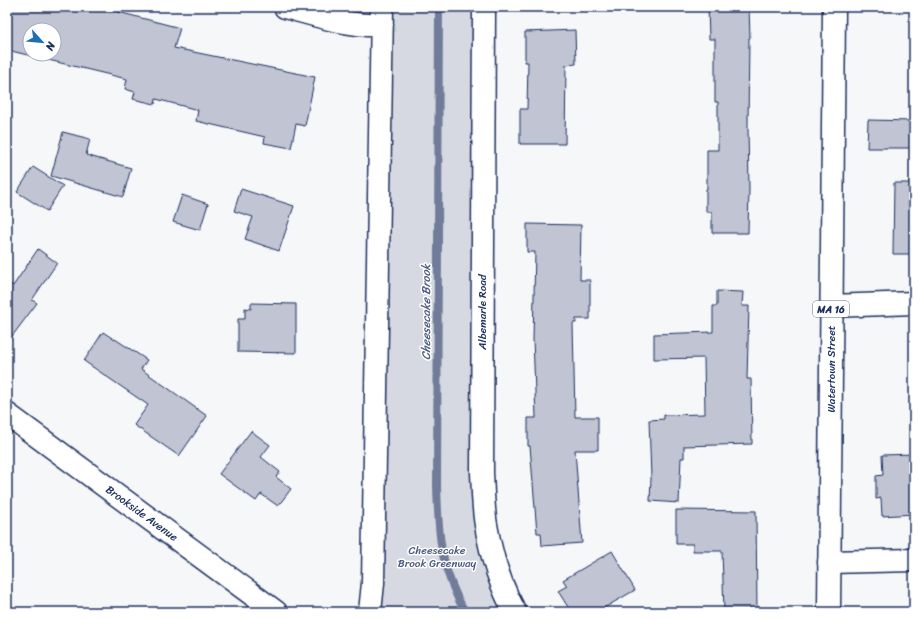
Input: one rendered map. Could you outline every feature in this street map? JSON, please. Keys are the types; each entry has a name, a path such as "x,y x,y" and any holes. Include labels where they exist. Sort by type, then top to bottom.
{"street":[{"path":"285,7 349,23 371,26 382,16"},
{"name":"Albemarle Road","path":"484,7 482,485 486,525 493,558 500,579 515,612"},
{"name":"Watertown Street","path":"829,612 834,7"},
{"path":"370,612 374,583 382,16"},
{"path":"831,306 914,304"},
{"name":"Brookside Avenue","path":"7,414 276,612"},
{"path":"829,562 914,560"}],"green space":[{"name":"Cheesecake Brook Greenway","path":"380,7 485,7 484,508 516,612 382,612"}],"building":[{"path":"7,7 99,7 180,28 174,48 315,77 305,126 296,124 291,148 264,143 265,137 196,121 198,110 156,99 155,104 133,99 135,92 125,89 127,79 57,62 62,62 62,22 22,22 22,54 7,50"},
{"path":"708,7 749,7 748,233 712,233 712,212 706,212 707,150 718,150 718,102 715,102 715,39 709,39"},
{"path":"575,30 576,64 566,65 565,144 520,144 520,109 527,109 528,62 525,62 525,32"},
{"path":"868,120 914,121 914,148 867,148"},
{"path":"63,132 90,139 86,155 131,168 123,197 51,176"},
{"path":"33,167 63,186 47,211 17,192"},
{"path":"894,183 914,183 914,254 893,254"},
{"path":"241,189 294,206 279,251 245,239 253,217 234,211"},
{"path":"182,195 208,204 200,230 173,222"},
{"path":"527,224 581,225 580,280 590,280 590,319 576,319 576,323 573,323 575,417 598,417 598,450 575,450 582,543 542,546 541,533 537,533 530,446 528,446 528,418 536,418 533,339 535,252 527,252"},
{"path":"38,249 57,263 32,300 37,303 7,343 7,281 13,286"},
{"path":"717,291 743,292 742,306 749,306 747,379 751,379 752,444 684,446 684,458 681,458 679,503 650,501 651,478 649,420 664,419 664,415 705,414 704,358 654,359 654,334 713,332 713,306 717,306"},
{"path":"251,303 296,304 296,353 238,352 238,319 245,319 245,308 251,309"},
{"path":"103,332 147,360 141,369 207,416 179,456 134,425 148,405 84,361"},
{"path":"251,431 270,445 261,457 280,472 276,477 291,489 278,506 261,494 256,501 219,474"},
{"path":"914,454 914,514 882,516 881,498 876,499 876,476 883,475 882,455"},
{"path":"676,510 756,511 757,612 724,612 722,551 693,551 693,544 676,544"},
{"path":"612,551 635,590 597,612 571,612 558,591 567,586 563,580"}],"waterway":[{"name":"Cheesecake Brook","path":"439,7 438,513 441,547 447,570 465,612"}]}
